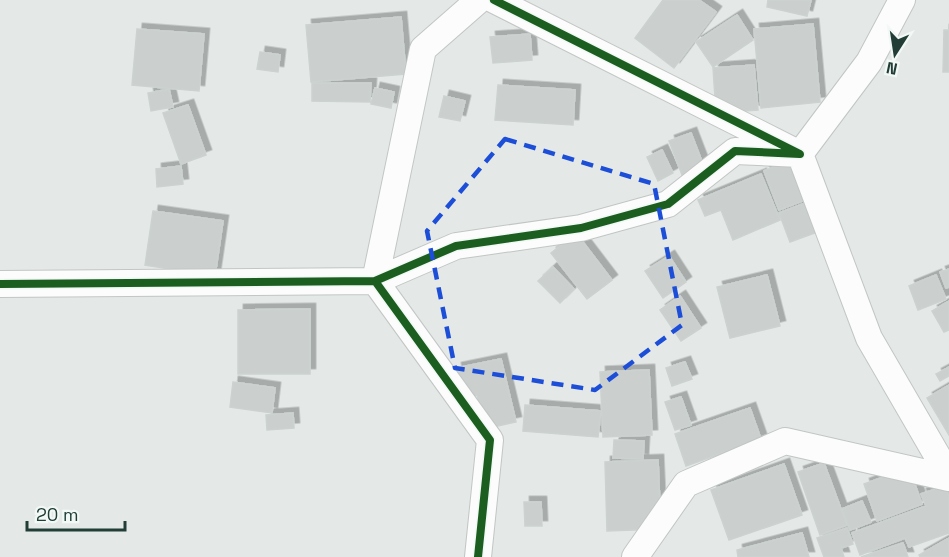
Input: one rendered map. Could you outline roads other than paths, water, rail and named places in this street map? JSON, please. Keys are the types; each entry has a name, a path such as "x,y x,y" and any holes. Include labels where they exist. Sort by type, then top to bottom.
{"street":[{"path":"478,557 490,440 375,281 423,50 479,0"},
{"path":"494,0 800,154 868,339 949,477"},
{"path":"800,154 869,62 902,0"},
{"path":"0,284 375,281 456,246 581,228 668,204 735,151 800,154"},
{"path":"635,557 686,484 785,441 949,477"}]}
